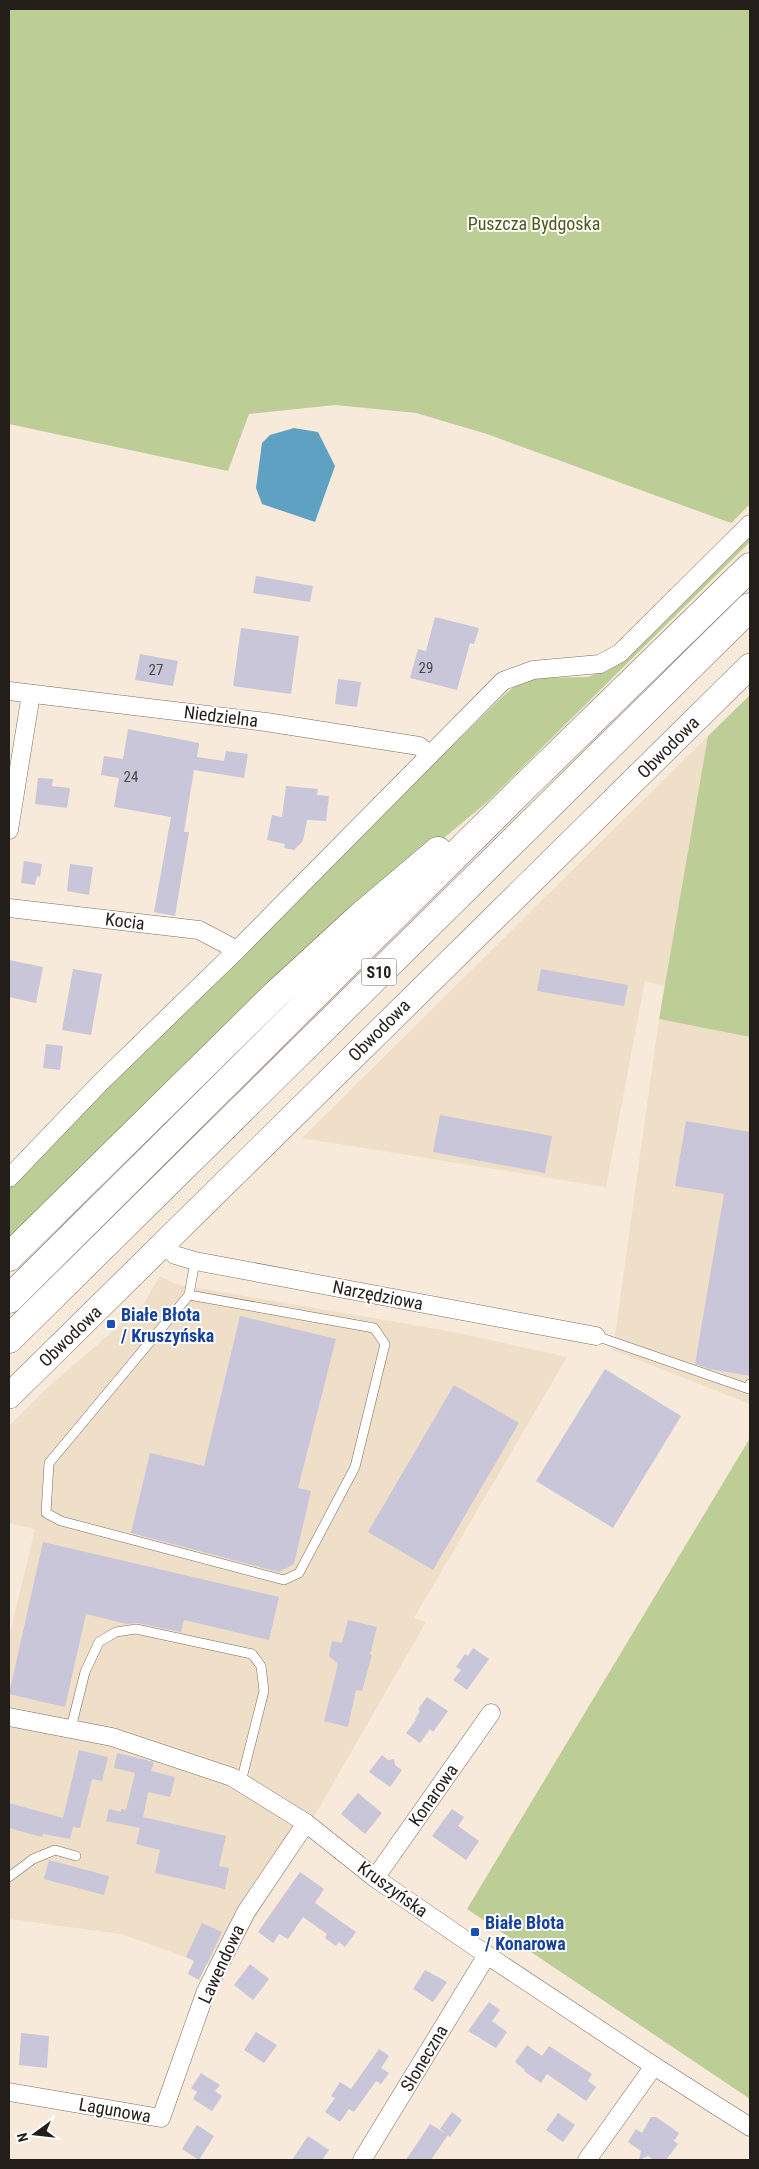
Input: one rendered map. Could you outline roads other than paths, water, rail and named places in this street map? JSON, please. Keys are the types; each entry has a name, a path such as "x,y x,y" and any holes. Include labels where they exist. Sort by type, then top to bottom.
{"highway":[{"name":"S10","path":"9,1299 520,791 750,567"},
{"name":"S10","path":"9,1339 750,606"},
{"path":"9,1257 298,973 361,916 441,849 520,791"}],"street":[{"path":"9,1178 100,1083 237,950 503,681 533,670 600,664 620,653 750,524"},
{"name":"Obwodowa","path":"9,1396 750,666"},
{"name":"Niedzielna","path":"9,691 266,722 419,746 429,754"},
{"path":"9,830 31,694"},
{"name":"Kocia","path":"9,908 199,930 237,950"},
{"name":"Narzędziowa","path":"163,1245 175,1255 195,1261 596,1336"},
{"name":"Konarowa","path":"375,1878 491,1713"},
{"name":"Kruszyńska","path":"9,1717 112,1737 232,1776 306,1823 375,1878 487,1955 750,2127"},
{"name":"Lawendowa","path":"162,2118 206,1991 246,1912 306,1823"},
{"name":"Słoneczna","path":"362,2160 487,1955"},
{"path":"587,2160 654,2066"},
{"name":"Lagunowa","path":"9,2092 162,2118"}],"lane":[{"path":"189,1295 374,1328 385,1344 355,1467 299,1573 284,1580 61,1521 46,1513 49,1463 189,1295 195,1261"},
{"path":"596,1336 749,1389 750,1384"},
{"path":"71,1728 85,1672 99,1642 116,1632 136,1629 252,1654 261,1666 264,1691 241,1782"},
{"path":"9,1877 33,1859 54,1850 76,1856"}],"water":[{"path":"294,428 318,432 335,466 315,522 262,504 256,488 262,443 270,435"}],"place":[{"name":"Białe Błota / Kruszyńska","path":"111,1324"},
{"name":"Białe Błota / Konarowa","path":"475,1932"}],"park label":[{"name":"Puszcza Bydgoska","path":"534,223"}]}
